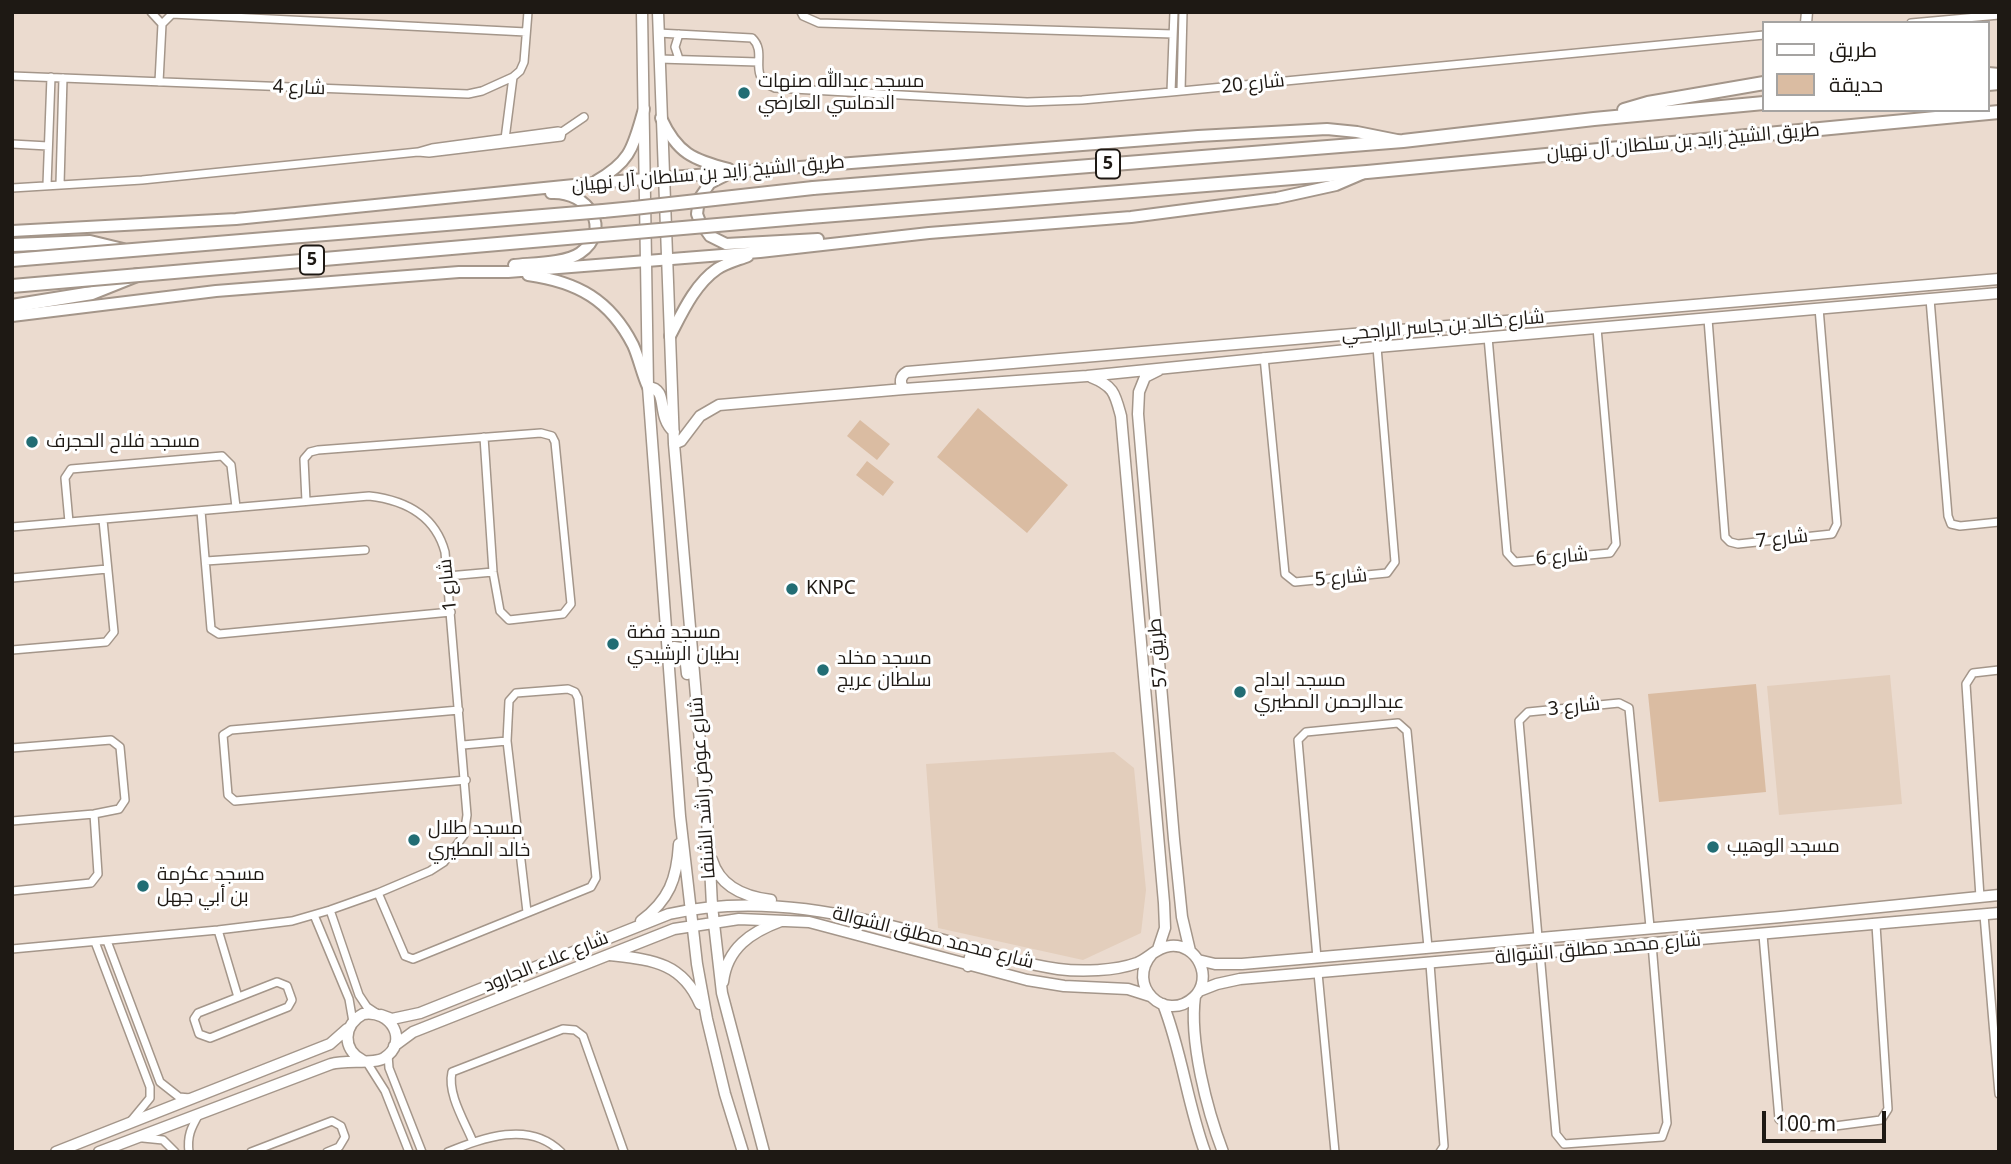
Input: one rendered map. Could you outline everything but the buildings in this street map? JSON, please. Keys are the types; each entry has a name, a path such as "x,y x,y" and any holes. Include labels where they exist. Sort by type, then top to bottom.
{"highway":[{"path":"1594,119 1648,103 1762,82"},
{"name":"طريق الشيخ زايد بن سلطان آل نهيان","path":"12,260 634,208 813,188 1403,141 1762,103"},
{"name":"طريق الشيخ زايد بن سلطان آل نهيان","path":"12,286 1367,172 1995,114"},
{"path":"12,245 90,242 124,250"},
{"path":"12,306 92,293 138,274"}],"main road":[{"path":"594,183 624,163 635,138 643,108"},
{"path":"661,118 669,135 682,150 698,160 738,171"},
{"name":"طريق الشيخ زايد بن سلطان آل نهيان","path":"12,232 236,219 664,177 1326,129 1403,141"},
{"path":"915,158 722,177 710,183 702,193 697,214 704,230 726,244 929,233"},
{"name":"طريق الشيخ زايد بن سلطان آل نهيان","path":"12,316 216,291 760,252 929,233 1130,217 1249,203 1336,185 1367,172"},
{"path":"447,198 565,193 585,202 594,219 592,239 576,256 459,272"},
{"path":"670,336 707,277 719,267 760,252"},
{"path":"508,272 546,277 569,284 601,302 618,321 634,348 648,387"}],"street":[{"path":"151,12 162,24"},
{"path":"505,139 513,77 524,62 528,12"},
{"name":"شارع عوض راشد الشنفا","path":"642,12 648,387 680,816 707,1018 725,1094 744,1152"},
{"name":"شارع عوض راشد الشنفا","path":"658,12 674,444 709,845 713,921 723,993 764,1152"},
{"path":"801,12 803,16 819,23 1173,34"},
{"path":"1171,92 1174,12"},
{"path":"1181,92 1183,12"},
{"path":"159,82 162,24 172,14 526,32"},
{"path":"1933,21 1999,15"},
{"name":"شارع 20","path":"658,33 752,38 758,46 758,71 763,80 780,88 1027,102 1181,92 1762,35"},
{"path":"679,34 675,47 679,60"},
{"path":"659,59 758,62"},
{"name":"شارع 4","path":"12,76 460,95 482,91 513,77"},
{"path":"47,185 51,77"},
{"path":"60,184 63,78"},
{"path":"12,188 142,180 418,152 562,132 584,117"},
{"path":"418,152 429,153 559,137 562,132"},
{"path":"12,144 48,146"},
{"name":"شارع خالد بن جاسر الراجحي","path":"904,389 901,380 907,372 1999,279"},
{"name":"شارع خالد بن جاسر الراجحي","path":"674,444 681,441 700,416 712,408 726,404 1087,376 1264,357 1999,293"},
{"path":"1930,299 1948,516 1951,524 1960,526 1999,522"},
{"path":"1666,322 1662,314 1667,306"},
{"name":"شارع 7","path":"1709,319 1725,537 1738,544 1832,534 1837,524 1819,308"},
{"path":"1640,309 1641,324"},
{"name":"شارع 6","path":"1488,337 1507,553 1515,562 1610,553 1616,544 1597,328"},
{"name":"شارع 5","path":"1264,357 1286,574 1295,582 1308,581 1387,573 1395,562 1377,347"},
{"name":"طريق 57","path":"1165,367 1145,377 1139,392 1138,414 1182,917 1194,956"},
{"name":"طريق 57","path":"1087,376 1105,383 1115,393 1121,416 1165,928 1155,951"},
{"path":"648,387 656,388 660,392 664,418 674,432"},
{"path":"1121,416 1126,409 1138,414"},
{"path":"306,501 304,459 310,453 484,437 547,433 555,442 571,604 563,614 509,620 500,611 493,572 484,437"},
{"path":"69,522 65,478 71,469 222,456 231,465 236,507"},
{"name":"شارع 1","path":"12,527 369,496 388,498 405,504 434,526 441,538 448,576 467,815 464,835 444,862 430,871 378,893 314,915 218,930 12,949"},
{"path":"201,511 211,629 219,634 451,612"},
{"path":"12,650 106,642 114,632 103,520"},
{"path":"206,561 365,550"},
{"path":"12,578 107,569"},
{"path":"448,576 493,572"},
{"path":"668,652 674,647 684,651 694,732 701,757"},
{"path":"1980,897 1966,684 1973,673 1999,670"},
{"path":"378,893 405,956 414,959 591,887 596,878 578,698 575,692 568,689 516,693 509,701 507,741 527,912"},
{"name":"شارع 3","path":"1538,937 1519,721 1528,712 1619,703 1629,708 1650,927"},
{"path":"459,710 231,730 223,735 228,795 235,801 466,780"},
{"path":"1317,958 1298,740 1307,732 1398,723 1406,731 1428,947"},
{"path":"12,748 111,740 120,747 125,800 119,809 94,814 12,821"},
{"path":"463,745 507,741"},
{"path":"12,891 91,883 98,874 94,814"},
{"path":"633,928 656,909 673,881 678,866 680,816"},
{"path":"1157,840 1168,844 1174,839"},
{"path":"709,845 717,871 726,883 738,891 759,898 800,903 822,911"},
{"path":"1160,859 1165,855 1176,857"},
{"name":"شارع محمد مطلق الشوالة","path":"1194,956 1215,964 1242,964 1805,915 1999,895"},
{"name":"شارع محمد مطلق الشوالة","path":"712,906 762,905 851,916 1058,969 1128,965 1140,962 1155,951"},
{"name":"شارع علاء الجارود","path":"379,1014 392,1019 420,1013 669,914 712,906"},
{"path":"330,910 359,995 367,1007 393,1026 396,1035 389,1068 422,1152"},
{"name":"شارع محمد مطلق الشوالة","path":"1197,993 1217,984 1240,979 1999,914"},
{"path":"314,915 349,999 351,1024 347,1036 348,1046 353,1054 364,1061 385,1091 409,1152"},
{"path":"1984,915 1999,1094"},
{"path":"723,993 727,965 737,947 757,931 784,919"},
{"name":"شارع محمد مطلق الشوالة","path":"713,921 784,919 809,922 968,966 1064,986 1128,989 1150,996"},
{"name":"شارع علاء الجارود","path":"391,1051 413,1031 674,929 713,921"},
{"path":"1763,935 1779,1119 1789,1126 1835,1126 1881,1120 1888,1109 1876,925"},
{"path":"218,930 238,997"},
{"path":"1604,931 1598,939 1604,949"},
{"path":"1573,934 1580,936 1582,941 1581,947 1575,950"},
{"path":"107,941 160,1082 179,1097 194,1099"},
{"path":"95,942 150,1087 150,1098 126,1125"},
{"path":"1540,953 1556,1134 1564,1144 1662,1137 1667,1123 1652,944"},
{"path":"1197,993 1180,1005 1163,1004 1150,996 1144,986 1142,974 1145,963 1155,951 1172,946 1194,956 1203,975 1193,1011 1196,1045 1212,1119 1223,1152"},
{"path":"606,954 663,963 692,986 707,1018"},
{"path":"968,966 970,957 975,957 1043,972 1058,969"},
{"path":"1430,964 1444,1146 1440,1152"},
{"path":"1318,973 1335,1152"},
{"path":"277,982 287,986 292,1000 288,1007 209,1038 199,1034 194,1022 196,1015 238,997 277,982"},
{"path":"1163,1004 1179,1048 1192,1109 1205,1152"},
{"path":"56,1152 330,1044 363,1014 379,1014"},
{"path":"473,1142 452,1092 452,1072 563,1029 575,1030 583,1036 624,1152"},
{"path":"99,1152 331,1064 380,1060 391,1051"},
{"path":"189,1152 190,1128 199,1114"},
{"path":"251,1152 332,1121 341,1126 345,1137 339,1147 327,1152"},
{"path":"448,1152 488,1136 511,1133 544,1141 561,1152"},
{"path":"132,1139 163,1140 175,1152"}],"shaded area":[{"path":"1890,675 1902,804 1779,815 1767,686"},
{"path":"1114,752 1134,768 1146,890 1141,933 1083,960 938,928 926,764"}],"green space":[{"path":"978,408 1068,485 1027,533 937,457"},
{"path":"860,420 890,444 877,460 847,436"},
{"path":"867,461 894,482 883,496 856,475"},
{"path":"1756,684 1766,792 1659,802 1648,694"}],"place":[{"name":"مسجد عبدالله صنهات الدماسي العارضي","path":"744,93"},
{"name":"مسجد فلاح الحجرف","path":"32,442"},
{"name":"KNPC","path":"792,589"},
{"name":"مسجد فضة بطيان الرشيدي","path":"613,644"},
{"name":"مسجد مخلد سلطان عريج","path":"823,670"},
{"name":"مسجد ابداح عبدالرحمن المطيري","path":"1240,692"},
{"name":"مسجد طلال خالد المطيري","path":"414,840"},
{"name":"مسجد الوهيب","path":"1713,847"},
{"name":"مسجد عكرمة بن أبي جهل","path":"143,886"}]}
